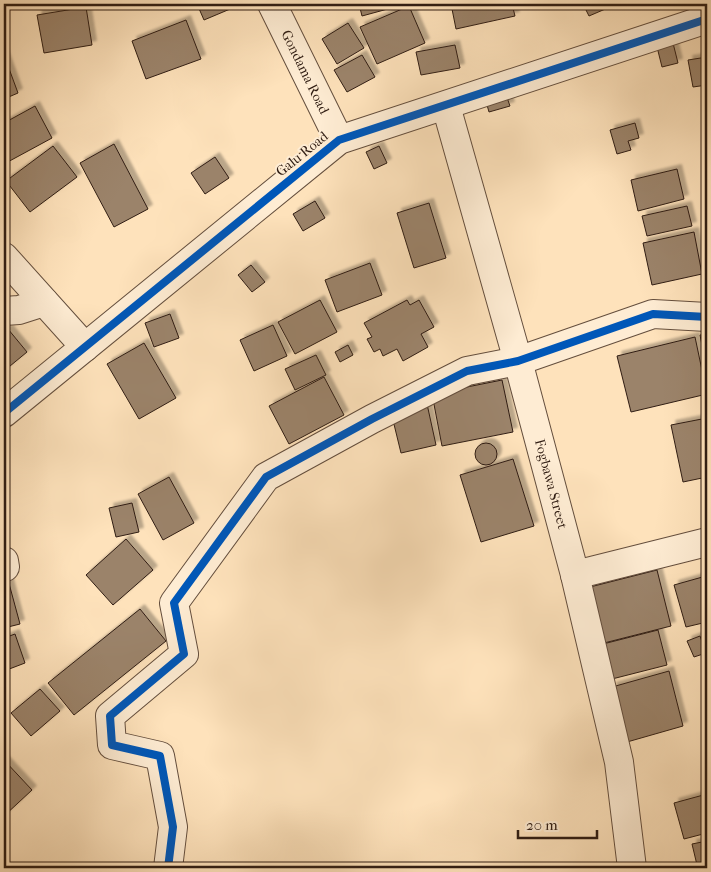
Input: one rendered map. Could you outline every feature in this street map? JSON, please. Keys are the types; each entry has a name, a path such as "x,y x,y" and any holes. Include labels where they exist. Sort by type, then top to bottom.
{"street":[{"name":"Gondama Road","path":"272,4 339,140"},
{"name":"Galu Road","path":"4,413 339,140 707,19"},
{"name":"Fogbawa Street","path":"446,106 518,362 575,575 619,762 632,868"},
{"path":"4,257 85,348"},
{"path":"4,311 19,310 44,302"},
{"path":"168,868 173,827 160,756 112,745 110,716 184,654 174,603 266,477 467,370 518,362 653,314 707,317"},
{"path":"575,575 707,542"}],"building":[{"path":"197,4 242,4 204,20"},
{"path":"359,4 394,4 395,7 362,16"},
{"path":"451,4 512,4 515,16 456,29"},
{"path":"583,4 608,4 610,7 589,16"},
{"path":"409,6 425,43 377,64 360,27"},
{"path":"86,7 92,45 44,53 37,15"},
{"path":"186,20 201,59 146,79 132,41"},
{"path":"348,23 364,48 337,64 322,39"},
{"path":"672,39 678,63 662,67 656,43"},
{"path":"455,45 460,68 421,75 416,52"},
{"path":"4,55 18,93 4,99"},
{"path":"362,55 375,77 347,92 334,70"},
{"path":"707,57 707,85 693,87 688,60"},
{"path":"505,92 510,106 489,112 485,98"},
{"path":"35,106 52,138 4,164 4,123"},
{"path":"635,123 639,138 628,141 631,150 617,154 610,130"},
{"path":"114,144 148,209 114,227 80,163"},
{"path":"53,146 77,177 30,212 6,181"},
{"path":"379,146 387,163 374,169 366,152"},
{"path":"215,157 229,178 205,194 191,173"},
{"path":"677,169 684,199 638,211 631,180"},
{"path":"315,201 325,218 303,231 293,214"},
{"path":"429,203 446,258 414,268 397,213"},
{"path":"687,206 692,226 647,236 642,216"},
{"path":"694,232 702,274 652,285 643,243"},
{"path":"370,263 382,295 337,312 325,280"},
{"path":"251,265 265,282 252,292 238,275"},
{"path":"320,300 337,332 295,354 278,322"},
{"path":"407,300 410,305 419,300 434,327 421,334 428,347 403,361 397,349 383,356 380,349 374,352 367,339 372,337 364,323"},
{"path":"170,314 179,338 154,347 145,323"},
{"path":"273,325 287,356 254,371 240,340"},
{"path":"8,329 27,352 4,371 4,332"},
{"path":"707,334 707,372 700,335"},
{"path":"695,337 707,394 631,412 617,356"},
{"path":"144,343 176,398 139,419 107,364"},
{"path":"348,345 353,355 340,362 335,352"},
{"path":"316,355 326,375 295,390 285,369"},
{"path":"324,377 344,415 289,444 269,406"},
{"path":"502,380 513,432 442,446 432,394"},
{"path":"427,404 436,445 401,453 391,412"},
{"path":"707,418 707,477 683,482 671,425"},
{"path":"486,443 494,446 497,454 494,462 486,465 478,462 475,454 478,446"},
{"path":"513,459 534,526 481,542 460,475"},
{"path":"169,477 194,523 163,540 138,494"},
{"path":"132,503 139,532 116,537 109,508"},
{"path":"126,539 153,570 113,605 86,575"},
{"path":"657,570 671,626 604,643 590,587"},
{"path":"7,576 20,624 4,628 4,577"},
{"path":"706,576 707,622 686,627 674,585"},
{"path":"140,609 166,641 74,715 48,683"},
{"path":"658,630 667,665 612,679 603,644"},
{"path":"15,634 25,663 4,671 4,638"},
{"path":"700,636 706,653 694,657 687,641"},
{"path":"669,671 683,726 627,742 612,687"},
{"path":"40,689 60,711 31,736 11,713"},
{"path":"4,760 32,790 4,816"},
{"path":"707,794 707,833 684,839 674,803"},
{"path":"707,841 707,863 697,865 692,844"}],"cycle path":[{"path":"4,413 339,140 707,19"},
{"path":"168,868 173,827 160,756 112,745 110,716 184,654 174,603 266,477 372,419 467,371 518,361 653,314 707,317"}]}
